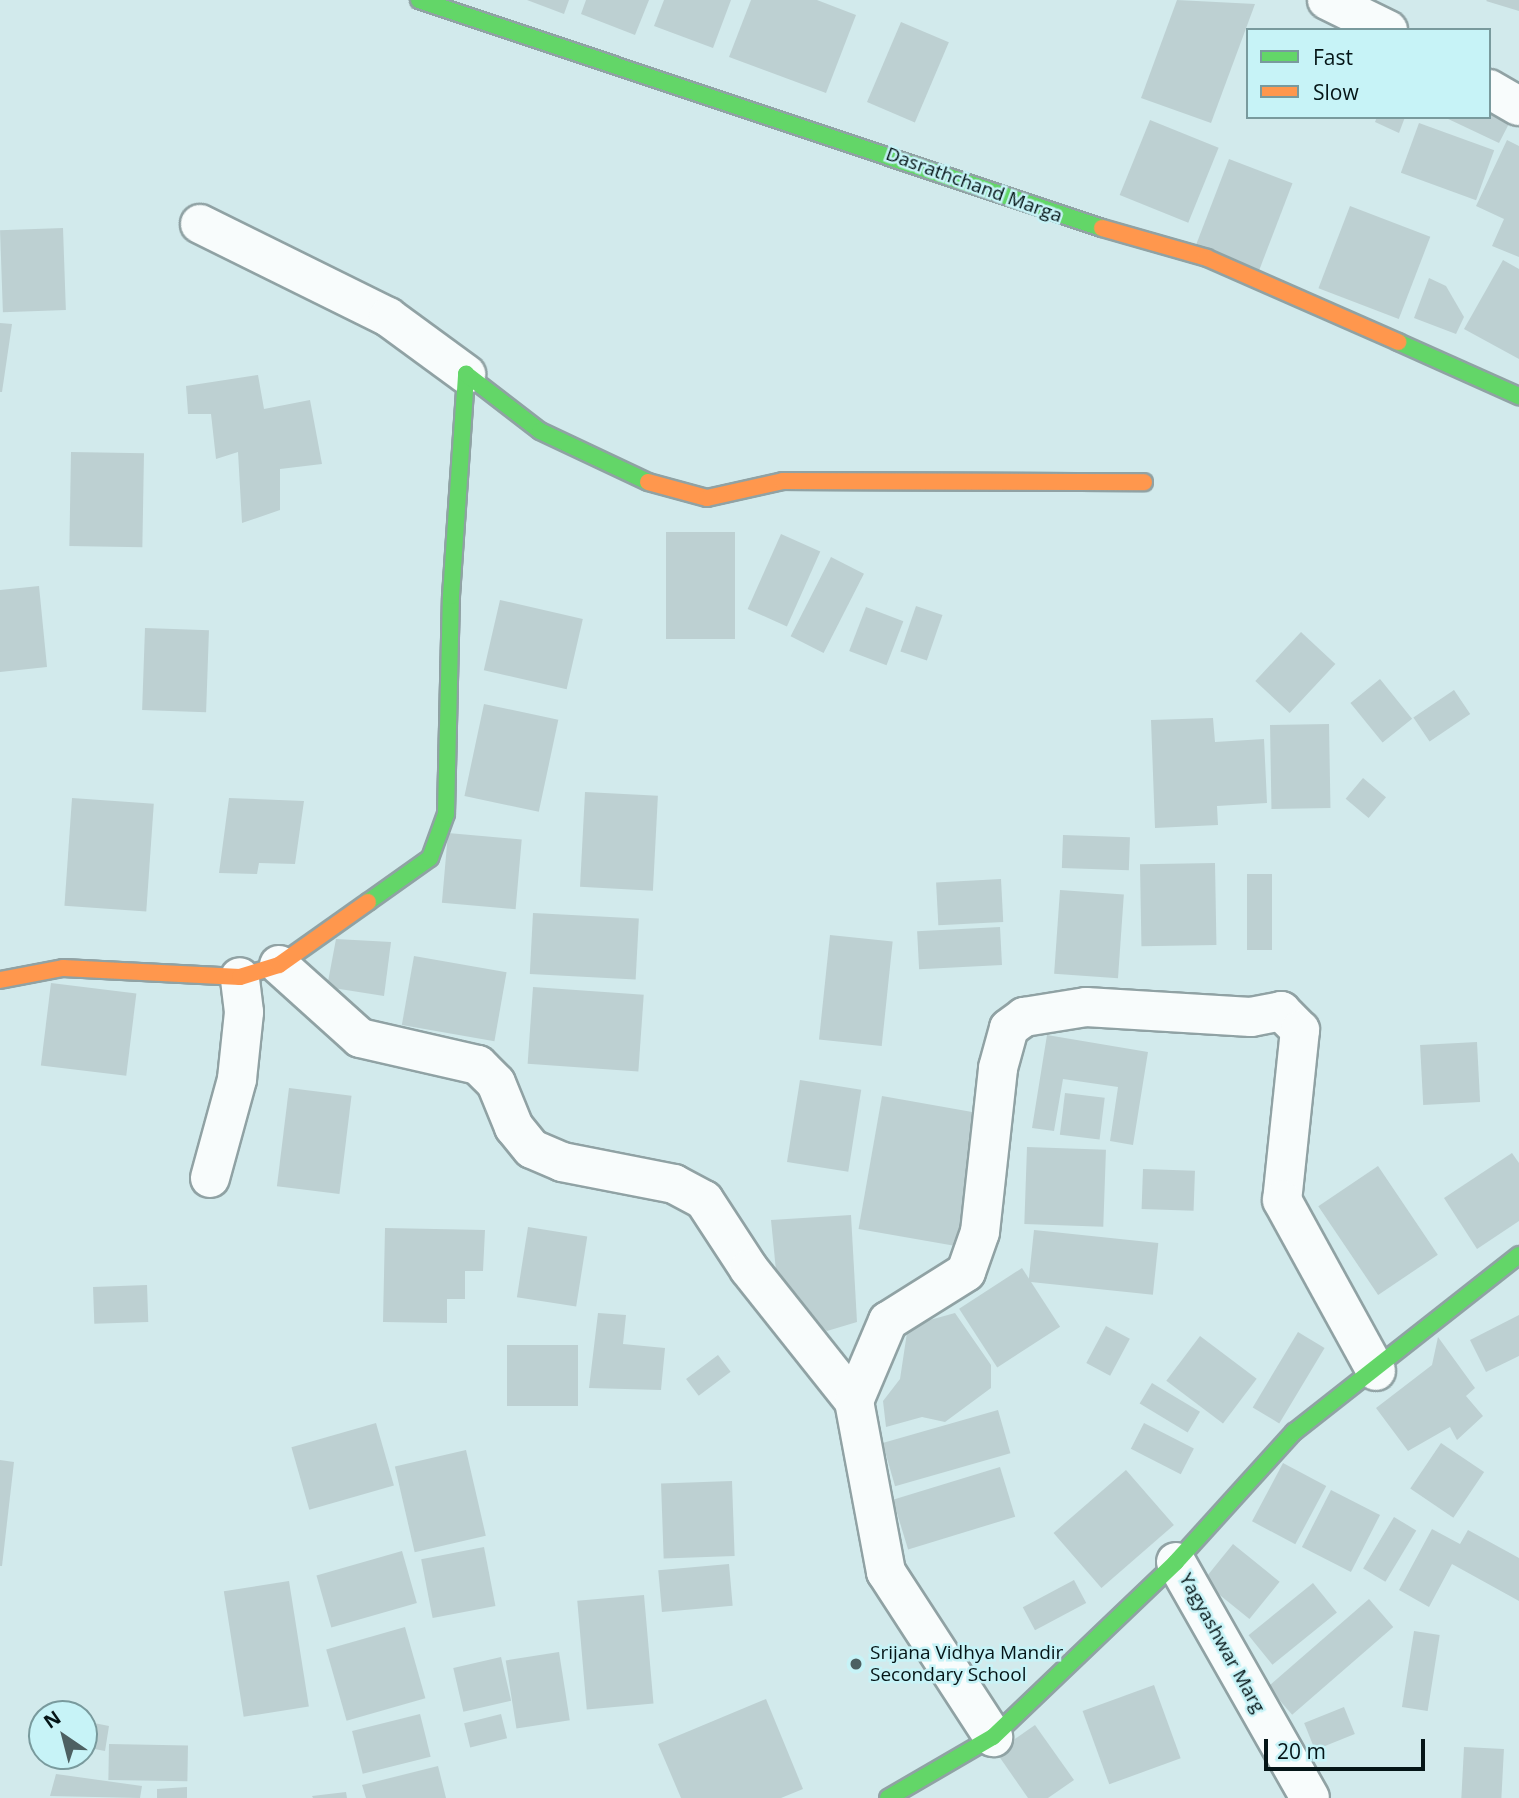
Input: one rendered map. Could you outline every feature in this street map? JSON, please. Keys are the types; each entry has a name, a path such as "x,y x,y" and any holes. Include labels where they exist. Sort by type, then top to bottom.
{"street":[{"name":"Dasrathchand Marga","path":"419,0 1048,213 1207,258 1519,396"},
{"path":"1327,0 1384,28"},
{"path":"1491,90 1519,106"},
{"path":"200,224 388,317 540,431 620,474 707,498 783,481 1144,482"},
{"path":"0,980 63,968 240,977 279,965 430,858 446,814 451,596 466,374"},
{"path":"279,965 360,1038 478,1065 496,1083 514,1127 533,1149 562,1162 674,1184 704,1200 749,1269 854,1401 886,1572 993,1737"},
{"path":"210,1178 221,1117 237,1079 244,1012 240,977"},
{"path":"854,1401 888,1321 965,1272 980,1232 994,1094 1009,1028 1024,1017 1086,1007 1251,1017 1281,1011 1300,1030 1282,1200 1376,1371"},
{"path":"888,1798 993,1737 1176,1562 1294,1432 1376,1371 1519,1255"},
{"name":"Yagyashwar Marg","path":"1176,1562 1310,1798"}],"building":[{"path":"527,0 569,0 564,14"},
{"path":"586,0 649,0 635,35 581,14"},
{"path":"664,0 731,0 713,48 654,26"},
{"path":"751,0 817,0 856,15 826,93 729,57"},
{"path":"1177,0 1255,4 1211,123 1141,98"},
{"path":"1519,0 1519,11 1486,1"},
{"path":"901,22 949,42 915,122 867,102"},
{"path":"1491,100 1515,112 1499,143 1448,119 1491,119"},
{"path":"1376,119 1404,119 1399,133 1375,122"},
{"path":"1150,120 1219,148 1188,223 1120,195"},
{"path":"1419,123 1494,150 1476,200 1401,173"},
{"path":"1507,140 1519,146 1519,257 1492,246 1504,219 1476,206"},
{"path":"1229,159 1292,183 1259,271 1195,247"},
{"path":"1350,206 1430,237 1399,319 1318,288"},
{"path":"63,228 66,310 3,312 0,230"},
{"path":"1503,260 1519,269 1519,359 1464,329"},
{"path":"1429,278 1446,286 1464,317 1456,334 1414,318"},
{"path":"0,323 12,324 2,392 0,392"},
{"path":"258,375 264,409 310,400 322,464 280,469 280,510 242,523 238,452 216,459 211,414 188,414 186,386"},
{"path":"71,452 144,453 142,547 69,546"},
{"path":"666,532 735,532 735,639 666,639"},
{"path":"781,534 820,551 787,626 748,609"},
{"path":"831,557 864,574 824,653 791,636"},
{"path":"39,586 47,667 0,672 0,590"},
{"path":"500,600 583,619 567,689 484,670"},
{"path":"916,606 942,615 927,661 900,651"},
{"path":"866,607 903,621 886,665 849,651"},
{"path":"145,628 209,630 206,712 142,710"},
{"path":"1301,632 1335,664 1290,713 1255,681"},
{"path":"1380,679 1412,719 1383,743 1350,703"},
{"path":"1454,690 1470,714 1430,741 1413,717"},
{"path":"484,704 558,720 539,812 464,796"},
{"path":"1213,718 1215,742 1264,739 1267,803 1217,806 1218,825 1155,828 1151,720"},
{"path":"1329,724 1330,808 1271,809 1270,725"},
{"path":"1363,778 1386,797 1369,818 1346,799"},
{"path":"585,792 658,796 653,891 580,887"},
{"path":"72,798 154,804 146,911 64,906"},
{"path":"229,798 304,801 295,864 259,863 257,874 219,873"},
{"path":"448,833 522,839 516,909 442,903"},
{"path":"1063,835 1130,837 1129,870 1062,868"},
{"path":"1215,863 1216,945 1141,946 1140,864"},
{"path":"1247,874 1272,874 1272,950 1247,950"},
{"path":"1001,879 1003,922 938,925 936,882"},
{"path":"1060,890 1124,894 1118,978 1054,974"},
{"path":"533,913 639,919 636,979 530,974"},
{"path":"1000,927 1002,965 919,969 917,931"},
{"path":"830,935 893,942 882,1046 819,1039"},
{"path":"336,939 391,942 384,996 327,987"},
{"path":"414,956 507,972 494,1041 402,1025"},
{"path":"51,983 136,993 126,1076 41,1065"},
{"path":"533,987 644,995 638,1072 528,1064"},
{"path":"1047,1035 1148,1052 1133,1145 1110,1141 1118,1087 1063,1079 1054,1131 1032,1128"},
{"path":"1477,1042 1480,1102 1423,1105 1420,1045"},
{"path":"800,1080 861,1090 848,1172 787,1162"},
{"path":"289,1088 352,1096 339,1194 277,1186"},
{"path":"1065,1093 1105,1098 1100,1140 1060,1135"},
{"path":"882,1096 983,1114 960,1247 859,1229"},
{"path":"1027,1147 1106,1150 1103,1227 1024,1224"},
{"path":"1512,1153 1519,1163 1519,1221 1477,1249 1444,1198"},
{"path":"1378,1166 1438,1255 1378,1295 1318,1206"},
{"path":"1143,1169 1195,1171 1194,1211 1142,1209"},
{"path":"851,1215 857,1322 827,1331 778,1291 771,1220"},
{"path":"528,1227 587,1236 576,1307 517,1297"},
{"path":"385,1228 485,1230 483,1271 465,1271 465,1299 447,1299 447,1323 383,1322"},
{"path":"1034,1230 1158,1243 1153,1295 1029,1282"},
{"path":"1022,1268 1060,1327 997,1368 959,1309"},
{"path":"147,1285 148,1322 94,1324 93,1287"},
{"path":"598,1313 626,1315 623,1344 665,1348 661,1390 589,1388"},
{"path":"955,1313 991,1365 991,1388 945,1422 922,1417 886,1427 883,1401 900,1379 908,1326"},
{"path":"1519,1315 1519,1356 1486,1372 1470,1340"},
{"path":"1106,1326 1130,1339 1110,1376 1086,1363"},
{"path":"1298,1332 1325,1348 1279,1423 1253,1407"},
{"path":"1200,1336 1257,1379 1223,1423 1166,1381"},
{"path":"1438,1337 1475,1388 1466,1396 1483,1416 1457,1440 1450,1427 1408,1451 1376,1408 1432,1365"},
{"path":"507,1345 578,1345 578,1406 507,1406"},
{"path":"718,1355 731,1372 699,1396 686,1379"},
{"path":"1152,1383 1200,1412 1188,1432 1140,1404"},
{"path":"998,1410 1010,1453 895,1486 883,1443"},
{"path":"376,1423 394,1485 309,1510 291,1447"},
{"path":"1144,1423 1194,1448 1181,1474 1131,1449"},
{"path":"1441,1443 1484,1472 1453,1518 1410,1489"},
{"path":"466,1450 486,1536 415,1552 395,1466"},
{"path":"0,1460 14,1462 2,1566 0,1566"},
{"path":"1283,1463 1326,1486 1295,1544 1252,1521"},
{"path":"1000,1467 1015,1517 908,1549 893,1500"},
{"path":"1126,1470 1174,1525 1101,1588 1054,1533"},
{"path":"732,1481 735,1556 664,1558 661,1483"},
{"path":"1331,1490 1380,1515 1351,1572 1302,1547"},
{"path":"1394,1517 1416,1530 1385,1582 1363,1568"},
{"path":"1432,1529 1460,1544 1468,1530 1519,1558 1519,1601 1452,1564 1429,1607 1399,1590"},
{"path":"1233,1544 1280,1582 1249,1619 1203,1581"},
{"path":"484,1547 495,1606 433,1618 421,1559"},
{"path":"402,1551 417,1603 331,1627 316,1576"},
{"path":"729,1564 733,1606 662,1612 658,1570"},
{"path":"1074,1580 1086,1603 1035,1630 1023,1607"},
{"path":"289,1581 309,1706 244,1717 224,1591"},
{"path":"1313,1583 1337,1613 1272,1665 1248,1635"},
{"path":"644,1595 653,1704 587,1709 577,1601"},
{"path":"1369,1599 1393,1627 1292,1715 1268,1687"},
{"path":"405,1627 425,1698 347,1721 326,1650"},
{"path":"1414,1631 1440,1635 1428,1711 1402,1707"},
{"path":"559,1652 570,1720 516,1729 506,1660"},
{"path":"501,1657 511,1701 463,1712 453,1668"},
{"path":"1154,1685 1181,1758 1109,1784 1083,1711"},
{"path":"766,1699 803,1789 781,1798 681,1798 658,1744"},
{"path":"1344,1707 1355,1734 1315,1750 1304,1723"},
{"path":"420,1714 431,1757 363,1774 352,1731"},
{"path":"501,1714 507,1738 470,1747 464,1723"},
{"path":"98,1724 109,1726 105,1751 98,1750"},
{"path":"1035,1725 1074,1780 1048,1798 1028,1798 996,1752"},
{"path":"109,1744 188,1745 187,1781 108,1780"},
{"path":"1464,1747 1504,1749 1501,1798 1461,1798"},
{"path":"438,1766 446,1798 366,1798 362,1785"},
{"path":"56,1774 142,1786 140,1798 50,1796"},
{"path":"187,1787 187,1798 157,1798 157,1789"},
{"path":"346,1792 347,1798 312,1796"}],"traffic: fast":[{"path":"419,0 1102,228"},
{"path":"1398,342 1519,396"},
{"path":"368,902 430,858 446,814 451,596 466,374 540,431 648,482"},
{"path":"888,1798 993,1737 1176,1562 1294,1432 1519,1255"}],"traffic: slow":[{"path":"1102,228 1207,258 1398,342"},
{"path":"648,482 707,498 783,481 1144,482"},
{"path":"0,980 63,968 240,977 279,965 368,902"}],"place":[{"name":"Srijana Vidhya Mandir Secondary School","path":"856,1664"}]}
